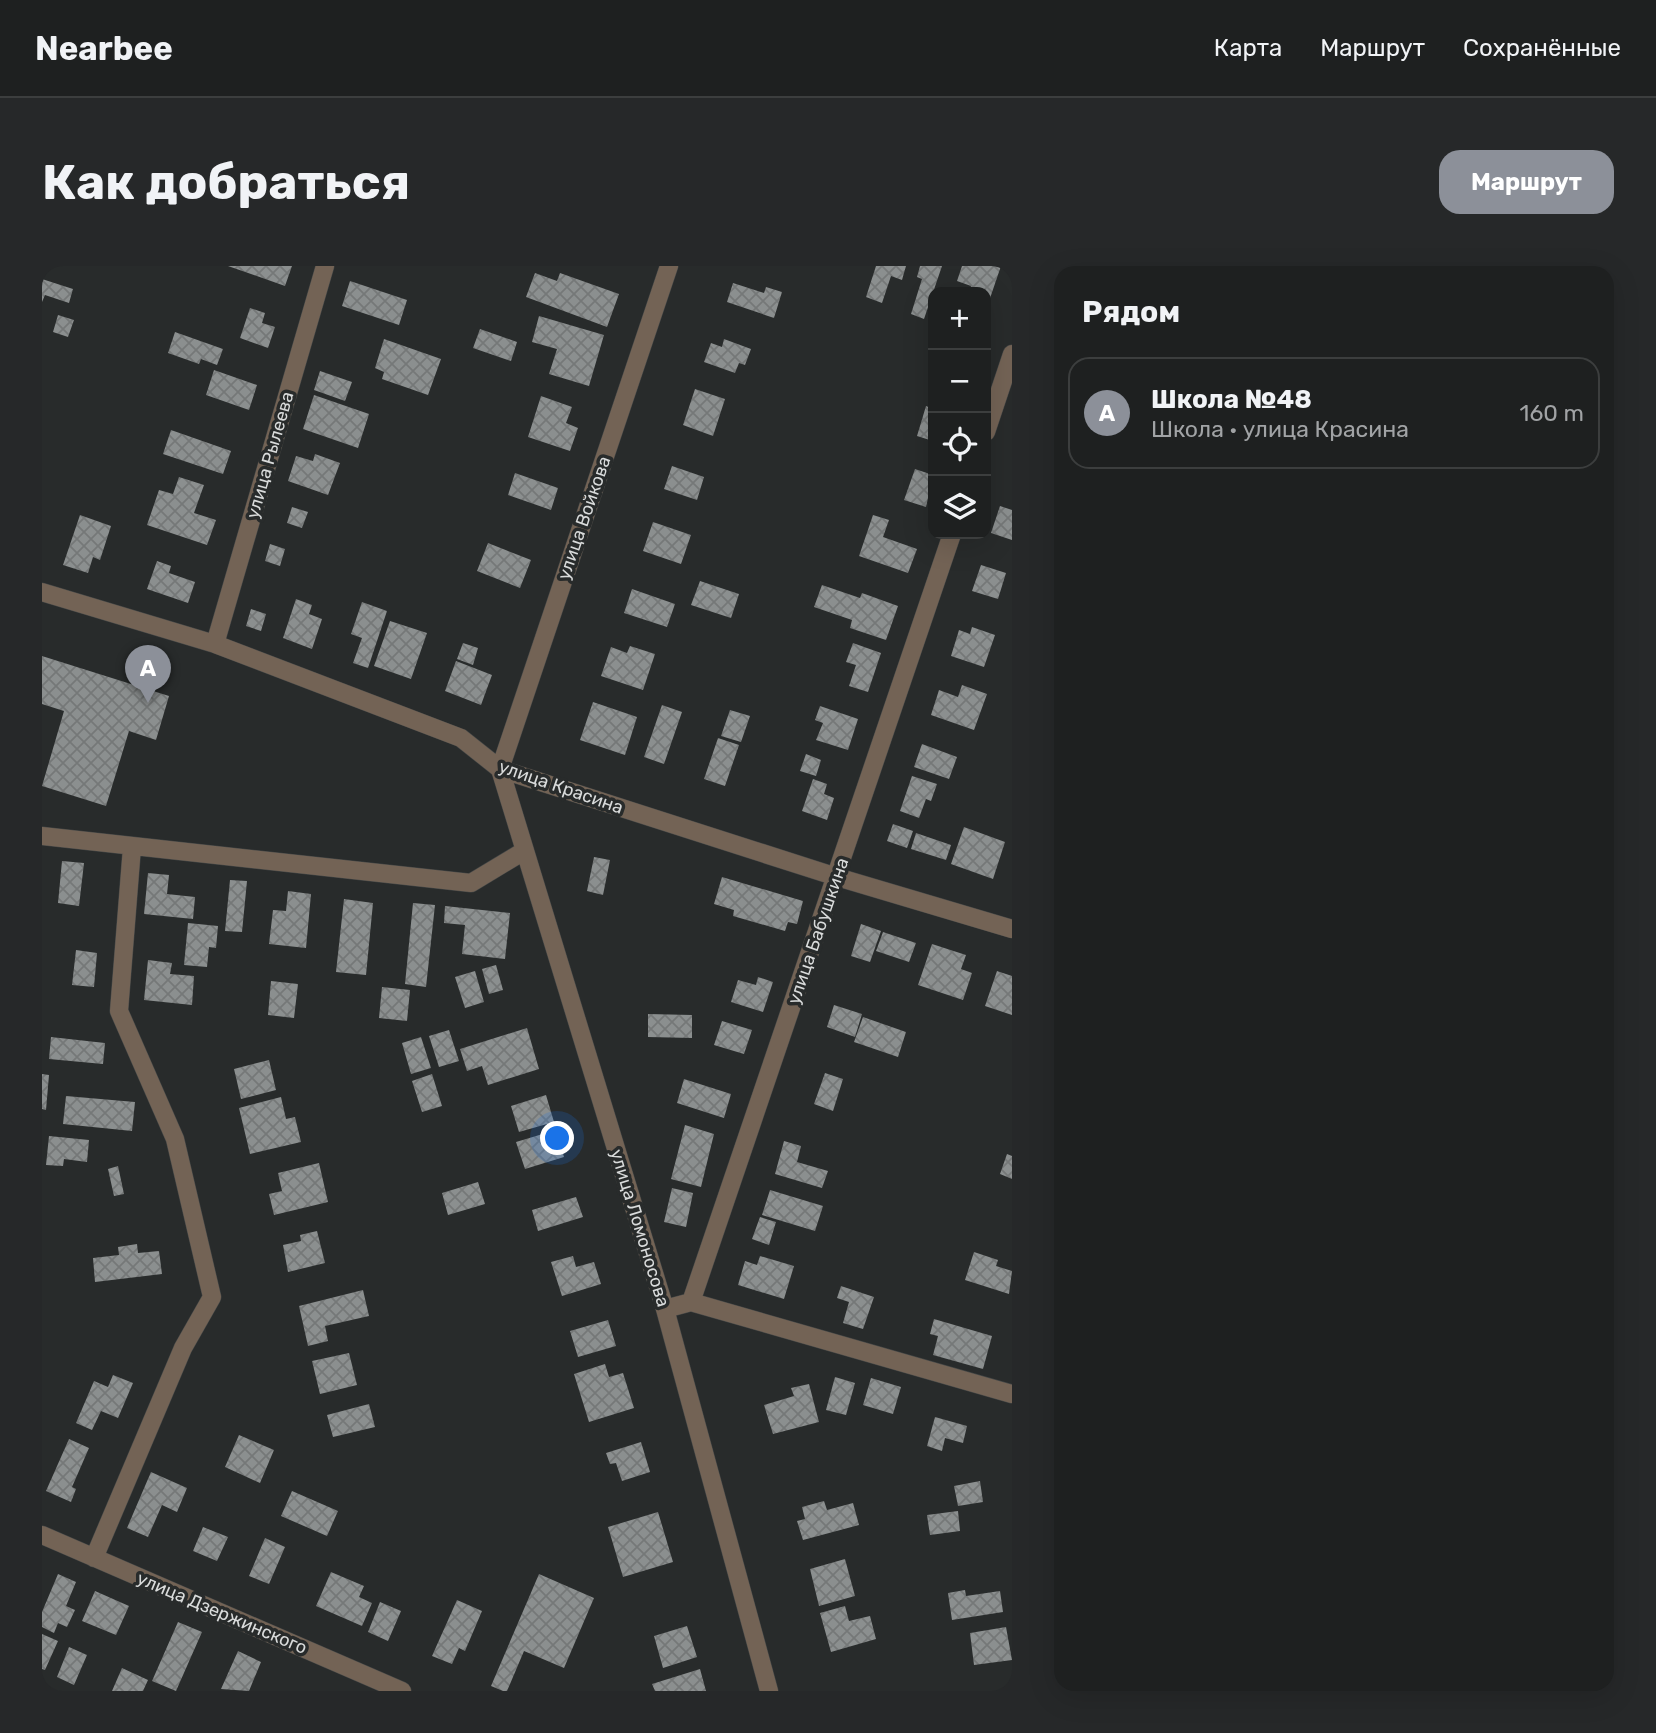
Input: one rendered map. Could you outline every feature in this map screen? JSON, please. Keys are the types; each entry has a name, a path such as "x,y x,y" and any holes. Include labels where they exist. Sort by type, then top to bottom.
{"street":[{"name":"улица Рылеева","path":"215,644 325,266"},
{"name":"улица Войкова","path":"499,769 669,266"},
{"path":"991,417 1012,354"},
{"name":"улица Бабушкина","path":"691,1302 950,539"},
{"name":"улица Красина","path":"42,592 215,644 461,738 499,769 837,877 1012,929"},
{"name":"улица Ломоносова","path":"499,769 665,1309 769,1691"},
{"path":"42,836 132,848 471,883 524,851"},
{"path":"94,1558 183,1348 212,1297 175,1139 119,1012 132,848"},
{"path":"665,1309 691,1302 1012,1394"},
{"name":"улица Дзержинского","path":"42,1535 402,1691"}],"building":[{"path":"228,266 292,266 285,286"},
{"path":"876,266 906,266 902,280 891,276 882,303 866,297"},
{"path":"920,266 942,266 935,287 928,287 928,307 924,319 911,314 922,279 917,277"},
{"path":"962,266 1001,266 991,295 991,287 971,287 957,281"},
{"path":"535,273 557,281 560,273 619,294 607,327 526,297"},
{"path":"42,279 73,289 69,303 45,295 42,302"},
{"path":"350,281 407,300 399,325 342,306"},
{"path":"733,283 764,293 766,287 782,292 774,318 727,302"},
{"path":"250,308 265,313 262,323 275,327 268,348 240,338"},
{"path":"58,315 74,320 68,337 53,332"},
{"path":"539,316 604,335 589,386 549,374 557,349 532,342"},
{"path":"480,329 517,342 511,361 473,348"},
{"path":"175,332 223,349 217,365 201,359 199,364 168,353"},
{"path":"384,339 441,359 428,395 382,379 384,372 375,368"},
{"path":"724,339 751,349 745,365 739,363 735,373 704,362 711,343 722,347"},
{"path":"214,370 257,385 249,410 206,395"},
{"path":"320,371 352,382 345,401 314,390"},
{"path":"695,389 725,399 713,436 683,425"},
{"path":"314,395 369,414 358,448 303,429"},
{"path":"541,396 572,407 566,423 578,428 570,451 528,437"},
{"path":"926,406 928,439 917,436"},
{"path":"171,430 231,451 223,474 163,454"},
{"path":"315,454 340,463 328,495 288,481 296,456 313,461"},
{"path":"672,466 704,477 697,500 664,489"},
{"path":"915,469 928,473 926,507 904,500"},
{"path":"515,473 558,488 551,510 508,495"},
{"path":"179,477 204,485 194,513 216,520 207,545 147,525 159,490 173,494"},
{"path":"1000,506 1012,510 1012,540 991,533"},
{"path":"292,507 308,512 302,528 287,523"},
{"path":"80,515 111,526 100,560 93,557 88,573 63,565"},
{"path":"873,515 889,520 883,537 917,549 908,573 859,556"},
{"path":"653,522 691,535 681,564 643,551"},
{"path":"488,543 531,560 520,588 477,571"},
{"path":"270,544 285,549 280,566 265,561"},
{"path":"157,561 171,566 169,573 195,582 188,603 147,589"},
{"path":"981,565 1006,573 998,599 972,591"},
{"path":"700,581 739,594 731,618 691,605"},
{"path":"822,585 860,598 862,593 898,606 886,640 850,628 852,620 814,607"},
{"path":"632,589 675,604 667,627 624,613"},
{"path":"296,599 312,605 309,614 322,619 312,649 283,638"},
{"path":"362,602 387,611 368,668 353,663 362,638 351,634"},
{"path":"251,609 266,614 261,631 246,626"},
{"path":"390,621 427,633 411,679 374,666"},
{"path":"972,627 995,635 984,667 951,656 959,630 970,634"},
{"path":"463,643 478,648 473,665 457,659"},
{"path":"853,643 881,653 868,692 849,686 856,665 846,662"},
{"path":"630,646 655,654 643,690 601,676 611,647 627,653"},
{"path":"42,656 169,696 156,740 129,731 106,806 42,786 64,711 42,704"},
{"path":"456,661 492,675 481,705 445,691"},
{"path":"962,685 987,694 974,730 931,715 939,690 958,697"},
{"path":"593,702 637,717 625,755 580,740"},
{"path":"662,705 682,712 664,764 644,757"},
{"path":"820,706 858,719 848,750 816,740 823,723 815,720"},
{"path":"730,710 750,716 741,742 721,736"},
{"path":"718,738 739,745 725,786 704,779"},
{"path":"922,744 957,757 949,779 914,767"},
{"path":"806,754 821,760 816,776 800,771"},
{"path":"912,776 937,784 931,801 926,799 919,818 900,811"},
{"path":"813,779 827,784 824,794 834,798 827,820 802,811"},
{"path":"893,824 913,831 907,848 887,841"},
{"path":"964,827 1005,842 993,879 951,864"},
{"path":"916,833 951,845 946,860 911,849"},
{"path":"594,857 610,860 603,895 587,891"},
{"path":"62,861 84,863 79,906 58,903"},
{"path":"148,873 169,875 167,894 195,897 193,919 144,914"},
{"path":"722,877 803,901 797,924 788,922 785,931 733,916 734,910 714,904"},
{"path":"230,880 247,881 242,932 225,931"},
{"path":"288,891 311,894 306,948 269,944 273,910 286,911"},
{"path":"344,899 373,903 366,975 336,972"},
{"path":"413,903 435,905 426,987 405,984"},
{"path":"445,906 510,913 505,959 462,954 465,925 444,923"},
{"path":"188,923 218,926 216,948 209,947 207,967 184,965"},
{"path":"861,924 881,931 870,962 851,956"},
{"path":"883,932 916,943 909,962 876,951"},
{"path":"932,944 966,955 961,969 972,973 963,1000 918,985"},
{"path":"76,950 97,953 94,987 72,985"},
{"path":"148,960 172,963 170,974 194,976 192,1005 144,1000"},
{"path":"496,965 503,990 489,994 482,969"},
{"path":"475,971 484,1002 465,1008 455,977"},
{"path":"997,971 1012,976 1012,1015 985,1006"},
{"path":"758,977 773,982 763,1012 731,1002 738,980 756,985"},
{"path":"271,981 298,984 294,1018 268,1015"},
{"path":"382,987 410,990 407,1021 379,1018"},
{"path":"834,1005 862,1014 855,1037 827,1027"},
{"path":"648,1014 692,1015 692,1038 648,1037"},
{"path":"863,1017 906,1032 898,1057 854,1042"},
{"path":"722,1021 752,1030 744,1054 714,1045"},
{"path":"527,1028 539,1069 488,1085 482,1066 467,1071 460,1049"},
{"path":"449,1030 459,1061 439,1067 429,1036"},
{"path":"51,1037 105,1043 103,1064 49,1059"},
{"path":"421,1037 431,1068 411,1074 402,1043"},
{"path":"269,1060 276,1090 241,1099 234,1069"},
{"path":"825,1073 843,1079 833,1111 814,1104"},
{"path":"42,1074 49,1075 46,1110 42,1109"},
{"path":"432,1074 442,1106 422,1112 412,1081"},
{"path":"684,1079 731,1094 724,1118 677,1103"},
{"path":"546,1095 554,1122 519,1132 511,1106"},
{"path":"66,1096 135,1102 132,1131 63,1124"},
{"path":"281,1097 286,1119 295,1117 301,1142 250,1154 239,1108"},
{"path":"685,1125 714,1134 701,1187 671,1179"},
{"path":"556,1130 564,1157 525,1169 516,1142"},
{"path":"49,1136 89,1140 87,1162 64,1159 63,1166 46,1165"},
{"path":"784,1141 801,1146 797,1162 828,1171 822,1188 775,1174"},
{"path":"1007,1154 1012,1156 1012,1179 1000,1174"},
{"path":"319,1163 328,1202 274,1215 269,1194 282,1191 278,1173"},
{"path":"118,1166 124,1194 114,1196 108,1169"},
{"path":"478,1182 485,1204 448,1215 442,1193"},
{"path":"672,1188 693,1193 686,1227 664,1222"},
{"path":"770,1190 823,1206 815,1231 762,1215"},
{"path":"576,1197 583,1217 538,1231 532,1210"},
{"path":"760,1217 776,1222 769,1245 752,1239"},
{"path":"317,1231 325,1263 288,1272 283,1245 301,1241 300,1235"},
{"path":"137,1244 138,1253 159,1251 162,1274 95,1282 93,1258 119,1255 118,1247"},
{"path":"974,1252 998,1260 996,1266 1012,1271 1009,1294 965,1280"},
{"path":"573,1256 576,1267 594,1262 601,1284 562,1296 551,1262"},
{"path":"760,1256 794,1266 784,1299 738,1285 745,1261 757,1265"},
{"path":"841,1286 874,1297 863,1329 843,1323 849,1302 837,1298"},
{"path":"363,1290 369,1316 325,1326 328,1341 308,1346 299,1306"},
{"path":"934,1319 992,1336 983,1369 933,1355 938,1336 930,1334"},
{"path":"608,1320 616,1346 578,1357 570,1331"},
{"path":"349,1353 357,1385 320,1394 312,1361"},
{"path":"605,1364 609,1377 623,1373 634,1408 589,1422 574,1374"},
{"path":"113,1375 133,1383 118,1418 101,1411 92,1430 76,1423 94,1381 108,1387"},
{"path":"835,1377 855,1383 846,1415 826,1410"},
{"path":"871,1378 901,1387 893,1414 863,1405"},
{"path":"809,1384 819,1422 773,1434 764,1405 794,1396 791,1388"},
{"path":"369,1404 375,1427 333,1437 327,1415"},
{"path":"935,1417 967,1426 963,1443 945,1438 942,1451 927,1446"},
{"path":"239,1435 274,1450 260,1483 225,1467"},
{"path":"69,1439 89,1448 72,1487 76,1489 71,1502 46,1491"},
{"path":"641,1442 650,1472 622,1481 616,1463 610,1464 606,1453"},
{"path":"151,1472 187,1488 177,1512 162,1505 148,1537 127,1528"},
{"path":"980,1481 983,1502 958,1506 954,1486"},
{"path":"292,1491 338,1511 327,1536 281,1516"},
{"path":"824,1501 827,1510 853,1503 859,1525 803,1540 797,1521 805,1519 802,1507"},
{"path":"958,1511 960,1531 930,1535 927,1515"},
{"path":"658,1512 673,1562 623,1577 608,1527"},
{"path":"203,1527 228,1537 217,1561 193,1551"},
{"path":"265,1538 285,1547 269,1584 249,1576"},
{"path":"845,1559 855,1596 819,1606 810,1569"},
{"path":"331,1572 364,1586 359,1597 372,1603 362,1626 316,1606"},
{"path":"58,1574 76,1582 66,1606 75,1610 67,1627 58,1623 54,1633 42,1627 42,1612"},
{"path":"539,1574 594,1598 564,1668 524,1651 507,1691 503,1691 491,1686"},
{"path":"965,1590 966,1596 1000,1591 1003,1612 952,1620 948,1593"},
{"path":"95,1591 129,1606 116,1635 82,1621"},
{"path":"457,1600 482,1611 465,1651 459,1648 452,1664 432,1656"},
{"path":"380,1602 401,1611 388,1641 368,1632"},
{"path":"845,1606 849,1621 870,1616 876,1639 831,1652 820,1613"},
{"path":"178,1622 202,1632 176,1691 152,1681"},
{"path":"687,1626 697,1657 663,1668 654,1636"},
{"path":"1006,1627 1012,1660 974,1665 970,1633"},
{"path":"42,1634 58,1641 45,1670 42,1669"},
{"path":"69,1647 87,1655 74,1685 57,1677"},
{"path":"238,1651 261,1662 249,1691 221,1689"},
{"path":"122,1668 148,1680 143,1691 112,1691"},
{"path":"700,1669 706,1691 655,1691 652,1684"}],"place":[{"name":"Школа №48","path":"148,703"}]}
